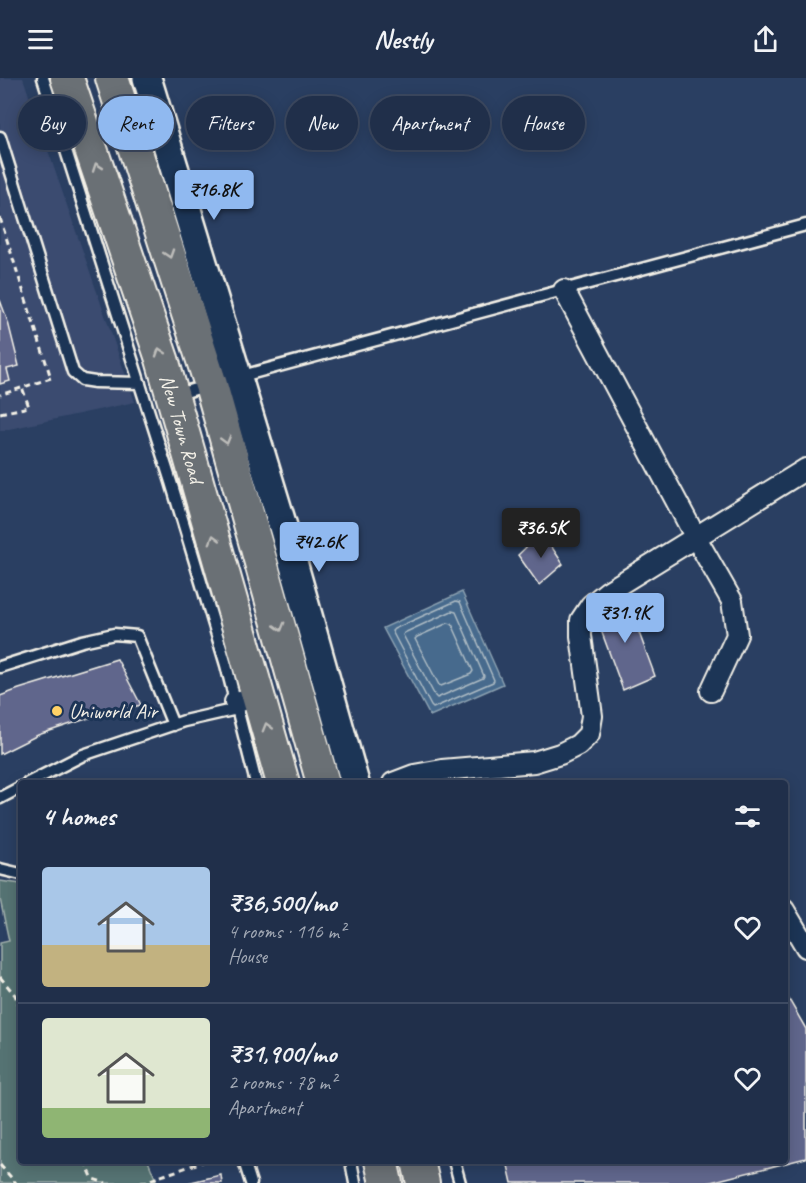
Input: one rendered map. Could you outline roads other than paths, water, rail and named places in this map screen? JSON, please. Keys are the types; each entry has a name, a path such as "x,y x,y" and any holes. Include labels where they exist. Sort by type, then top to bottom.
{"main road":[{"name":"New Town Road","path":"67,78 173,396 243,702 282,780"},
{"name":"New Town Road","path":"112,78 224,381 322,780"},
{"path":"382,1164 386,1183"},
{"path":"419,1164 423,1183"}],"street":[{"path":"147,78 224,381 284,530 354,780"},
{"path":"564,290 732,601 737,635 711,691"},
{"path":"401,780 442,770 534,762 560,754 578,745 589,734 592,716 581,636 581,620 591,605 607,592 806,469"},
{"path":"788,917 806,947"}],"lane":[{"path":"43,78 192,551 243,702 256,780"},
{"path":"0,137 73,372 82,380 95,382 140,382"},
{"path":"173,396 806,225"},
{"path":"0,667 82,641 114,634 137,636 172,725"},
{"path":"34,780 83,755 243,702"},
{"path":"0,798 18,789"},
{"path":"0,869 18,873"},
{"path":"245,1164 250,1183"},
{"path":"352,1164 355,1183"},
{"path":"455,1164 460,1183"}],"water":[{"path":"462,592 503,684 430,716 383,628"}],"place":[{"name":"Uniworld Air","path":"57,711"}]}
